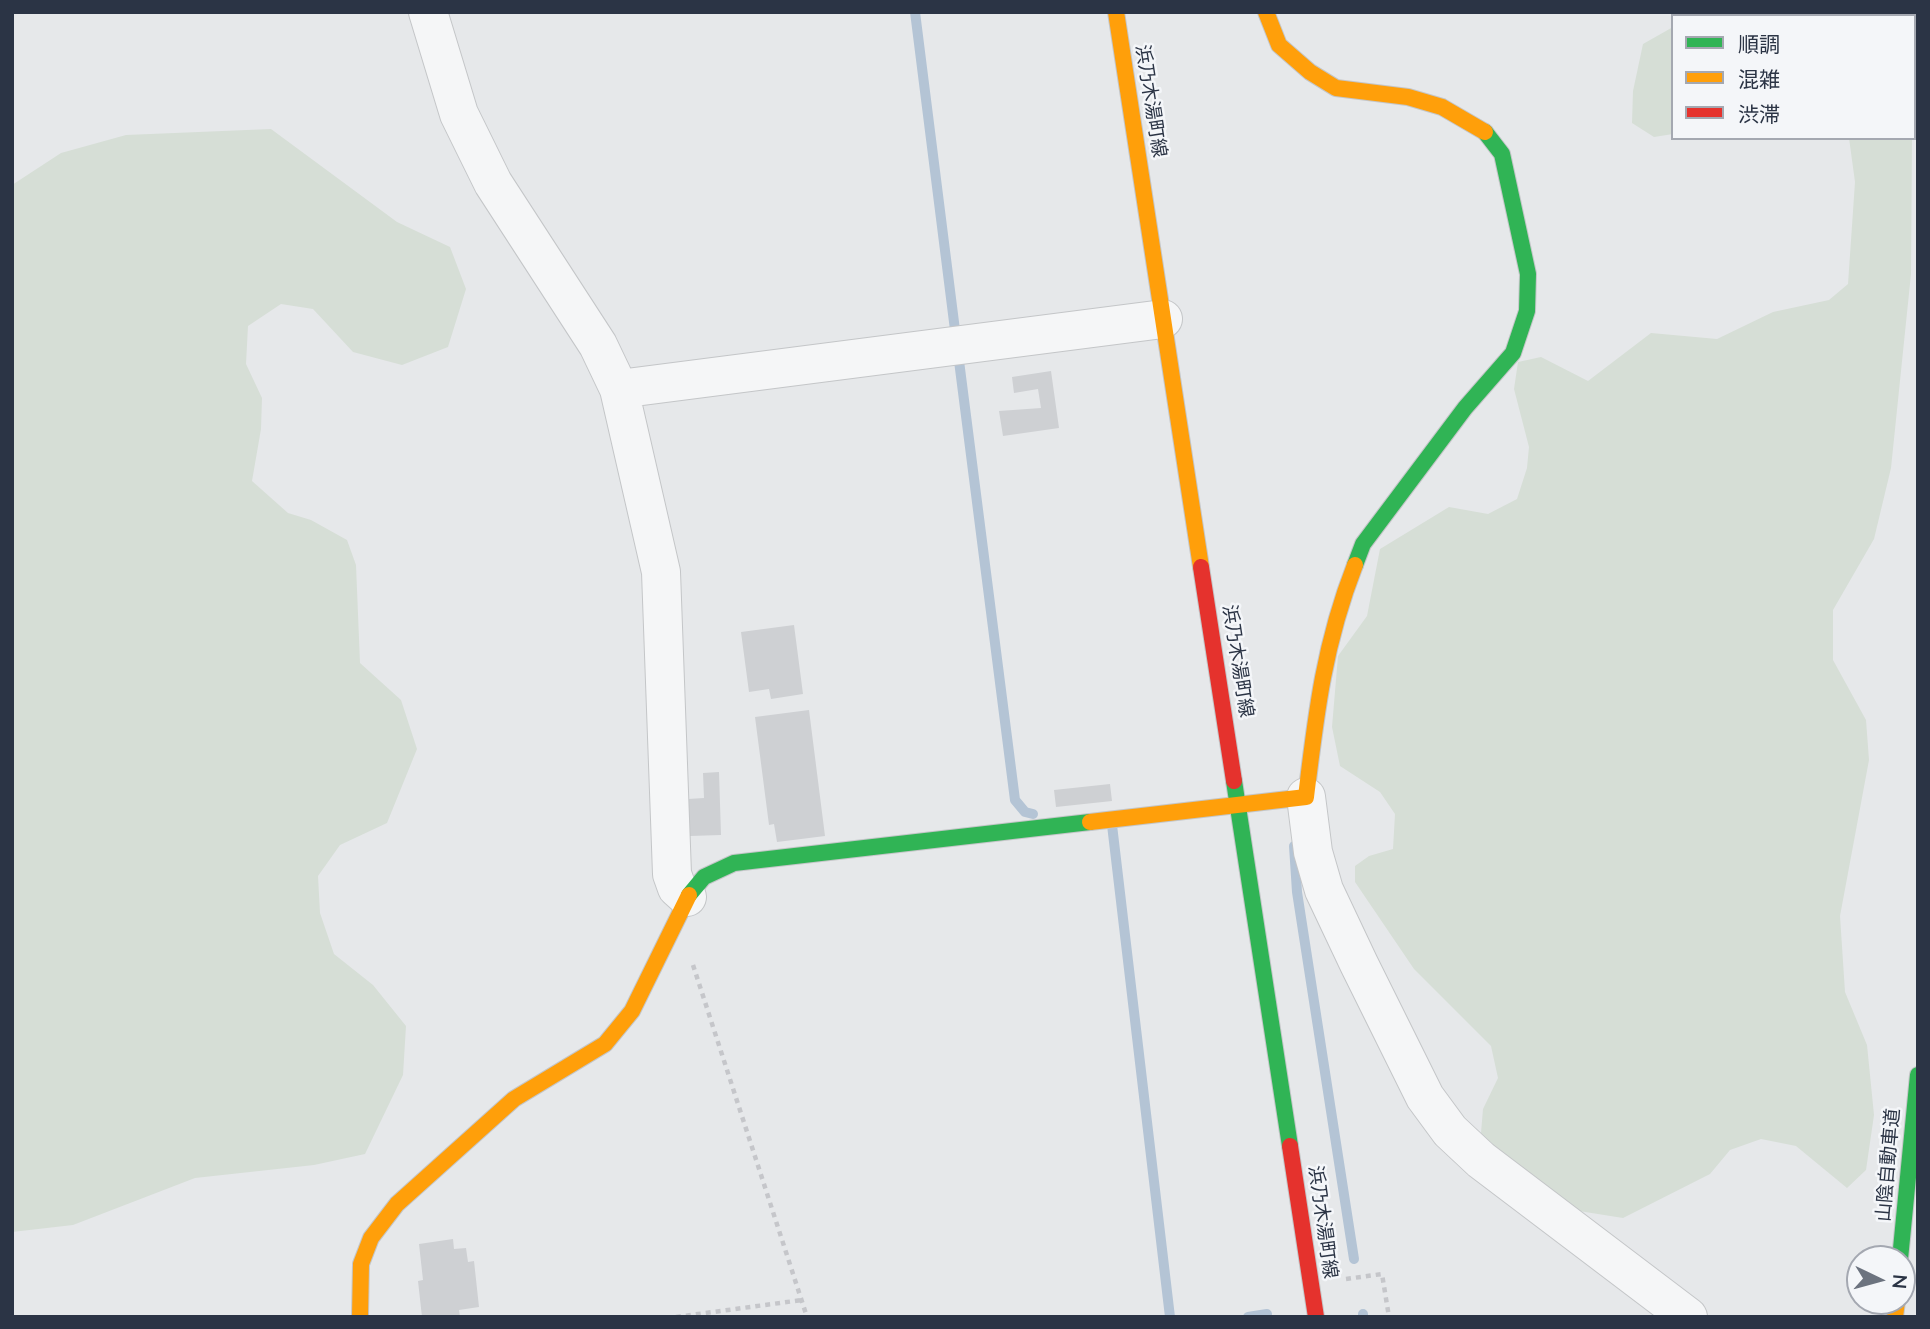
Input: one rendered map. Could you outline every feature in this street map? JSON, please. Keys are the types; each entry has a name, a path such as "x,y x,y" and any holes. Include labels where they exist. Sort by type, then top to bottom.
{"main road":[{"name":"浜乃木湯町線","path":"1116,12 1316,1317"},
{"path":"360,1317 361,1264 371,1238 397,1205 514,1099 605,1044 632,1012 680,914 704,877 734,863 1306,797 1319,684 1342,597 1363,544 1465,408 1513,353 1527,311 1528,274 1502,154 1483,130 1442,107 1408,97 1336,88 1310,72 1279,45 1266,12"},
{"name":"山陰自動車道","path":"1901,1245 1918,1075"}],"street":[{"path":"428,12 460,114 493,183 598,345 619,389 661,572 672,874 677,888 680,914"},
{"path":"619,389 1163,319"},
{"path":"1306,797 1313,852 1324,890 1425,1097 1450,1131 1481,1160 1688,1317"}],"path":[{"path":"680,914 694,967 807,1317"},
{"path":"1311,1283 1382,1274 1388,1317"},
{"path":"676,1317 802,1300"}],"shaded area":[{"path":"1693,12 1911,12 1911,14 1692,14"},
{"path":"1671,28 1671,134 1654,137 1632,123 1633,91 1643,44"},
{"path":"271,129 397,222 450,247 466,289 448,347 402,365 353,352 313,309 281,304 248,326 246,364 262,398 261,429 252,481 288,513 311,520 347,540 356,565 360,663 401,700 417,749 387,823 340,845 318,876 320,913 334,954 373,985 406,1026 403,1075 365,1154 314,1165 195,1178 73,1225 12,1232 12,185 61,153 126,135"},
{"path":"1849,140 1912,140 1911,274 1891,468 1874,539 1833,610 1833,660 1866,720 1869,760 1840,916 1845,992 1867,1045 1874,1115 1866,1170 1847,1188 1796,1146 1761,1139 1730,1150 1710,1174 1623,1218 1579,1211 1500,1158 1481,1133 1483,1109 1498,1078 1491,1046 1414,969 1355,882 1355,866 1369,856 1393,849 1395,814 1380,792 1340,766 1332,727 1338,656 1367,616 1380,549 1449,507 1488,514 1517,499 1527,468 1529,447 1514,389 1518,362 1541,357 1588,381 1651,333 1717,339 1773,312 1829,300 1848,284 1855,182"}],"building":[{"path":"1051,371 1059,428 1003,436 999,411 1041,408 1038,389 1014,393 1012,377"},
{"path":"794,625 803,694 771,699 769,689 749,692 741,632"},
{"path":"809,710 825,836 777,842 774,824 769,825 755,717"},
{"path":"719,772 721,835 690,836 688,799 704,798 703,773"},
{"path":"1110,784 1112,801 1056,807 1054,790"},
{"path":"453,1239 454,1249 466,1248 468,1262 474,1261 479,1307 459,1310 460,1317 422,1317 418,1281 423,1280 419,1244"}],"waterway":[{"path":"915,12 956,338"},
{"path":"958,353 1015,800 1025,812 1033,814"},
{"path":"1112,825 1170,1317"},
{"path":"1294,846 1297,892 1354,1259"},
{"path":"1248,1317 1267,1314"}],"traffic: fast":[{"path":"1355,565 1363,544 1465,408 1513,353 1527,311 1528,274 1502,154 1485,132"},
{"path":"1234,781 1290,1146"},
{"path":"689,895 704,877 734,863 1090,822"},
{"path":"1901,1245 1918,1075"}],"traffic: slow":[{"path":"1116,12 1201,567"},
{"path":"1266,12 1279,45 1310,72 1336,88 1408,97 1442,107 1485,132"},
{"path":"1090,822 1306,797 1329,651 1344,594 1355,565"},
{"path":"360,1317 361,1264 371,1238 397,1204 514,1099 605,1044 632,1011 689,895"}],"traffic: jam":[{"path":"1201,567 1234,781"},
{"path":"1290,1146 1316,1317"}]}
